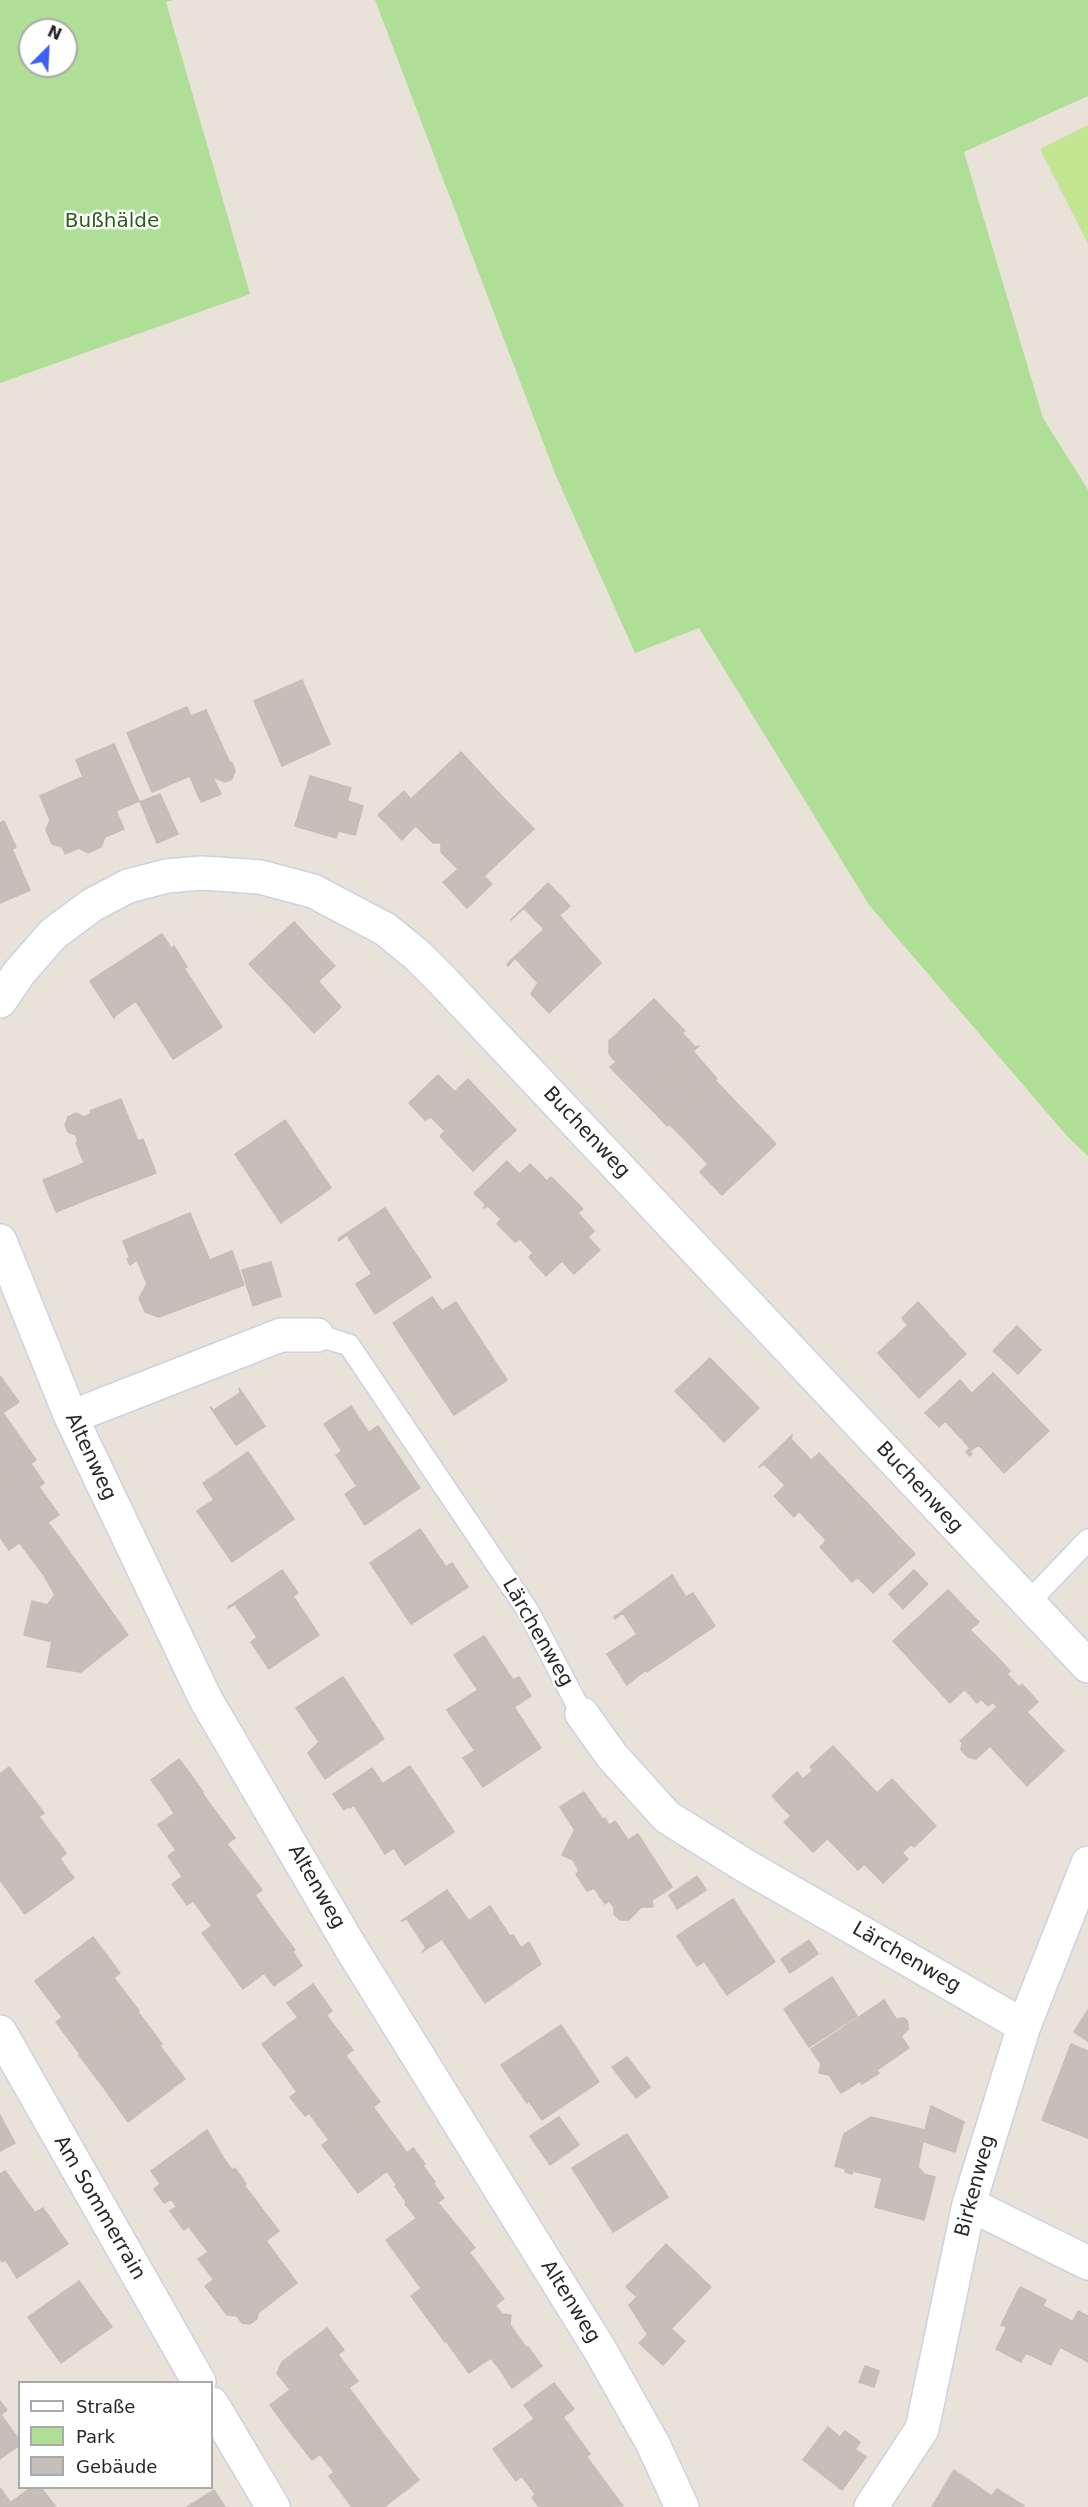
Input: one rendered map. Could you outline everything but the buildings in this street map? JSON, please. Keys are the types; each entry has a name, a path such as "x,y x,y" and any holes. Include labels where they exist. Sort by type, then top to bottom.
{"street":[{"name":"Buchenweg","path":"0,1001 19,974 53,934 72,919 92,905 128,886 167,876 202,873 261,877 313,891 385,929 417,955 442,980 1088,1666"},
{"name":"Altenweg","path":"0,1241 71,1417 206,1700 351,1948 600,2350 653,2444 682,2507"},
{"name":"Lärchenweg","path":"71,1417 281,1335 317,1335"},
{"name":"Lärchenweg","path":"582,1714 612,1756 667,1817 744,1865 1024,2026"},
{"name":"Birkenweg","path":"870,2507 922,2428 969,2204 1024,2026 1088,1863"},
{"name":"Am Sommerrain","path":"0,2032 198,2381"},
{"path":"969,2204 1088,2263"},
{"path":"213,2405 273,2507"}],"lane":[{"name":"Lärchenweg","path":"317,1335 349,1345 528,1611 582,1714"},
{"path":"1028,1604 1088,1540"}],"green space":[{"name":"Bußhälde","path":"0,0 173,0 166,2 250,294 0,383"},
{"path":"375,0 1088,0 1088,96 964,152 1043,418 1088,490 1088,1156 1067,1136 869,905 699,628 635,653 556,476"},
{"path":"1088,125 1088,244 1040,149"}]}
